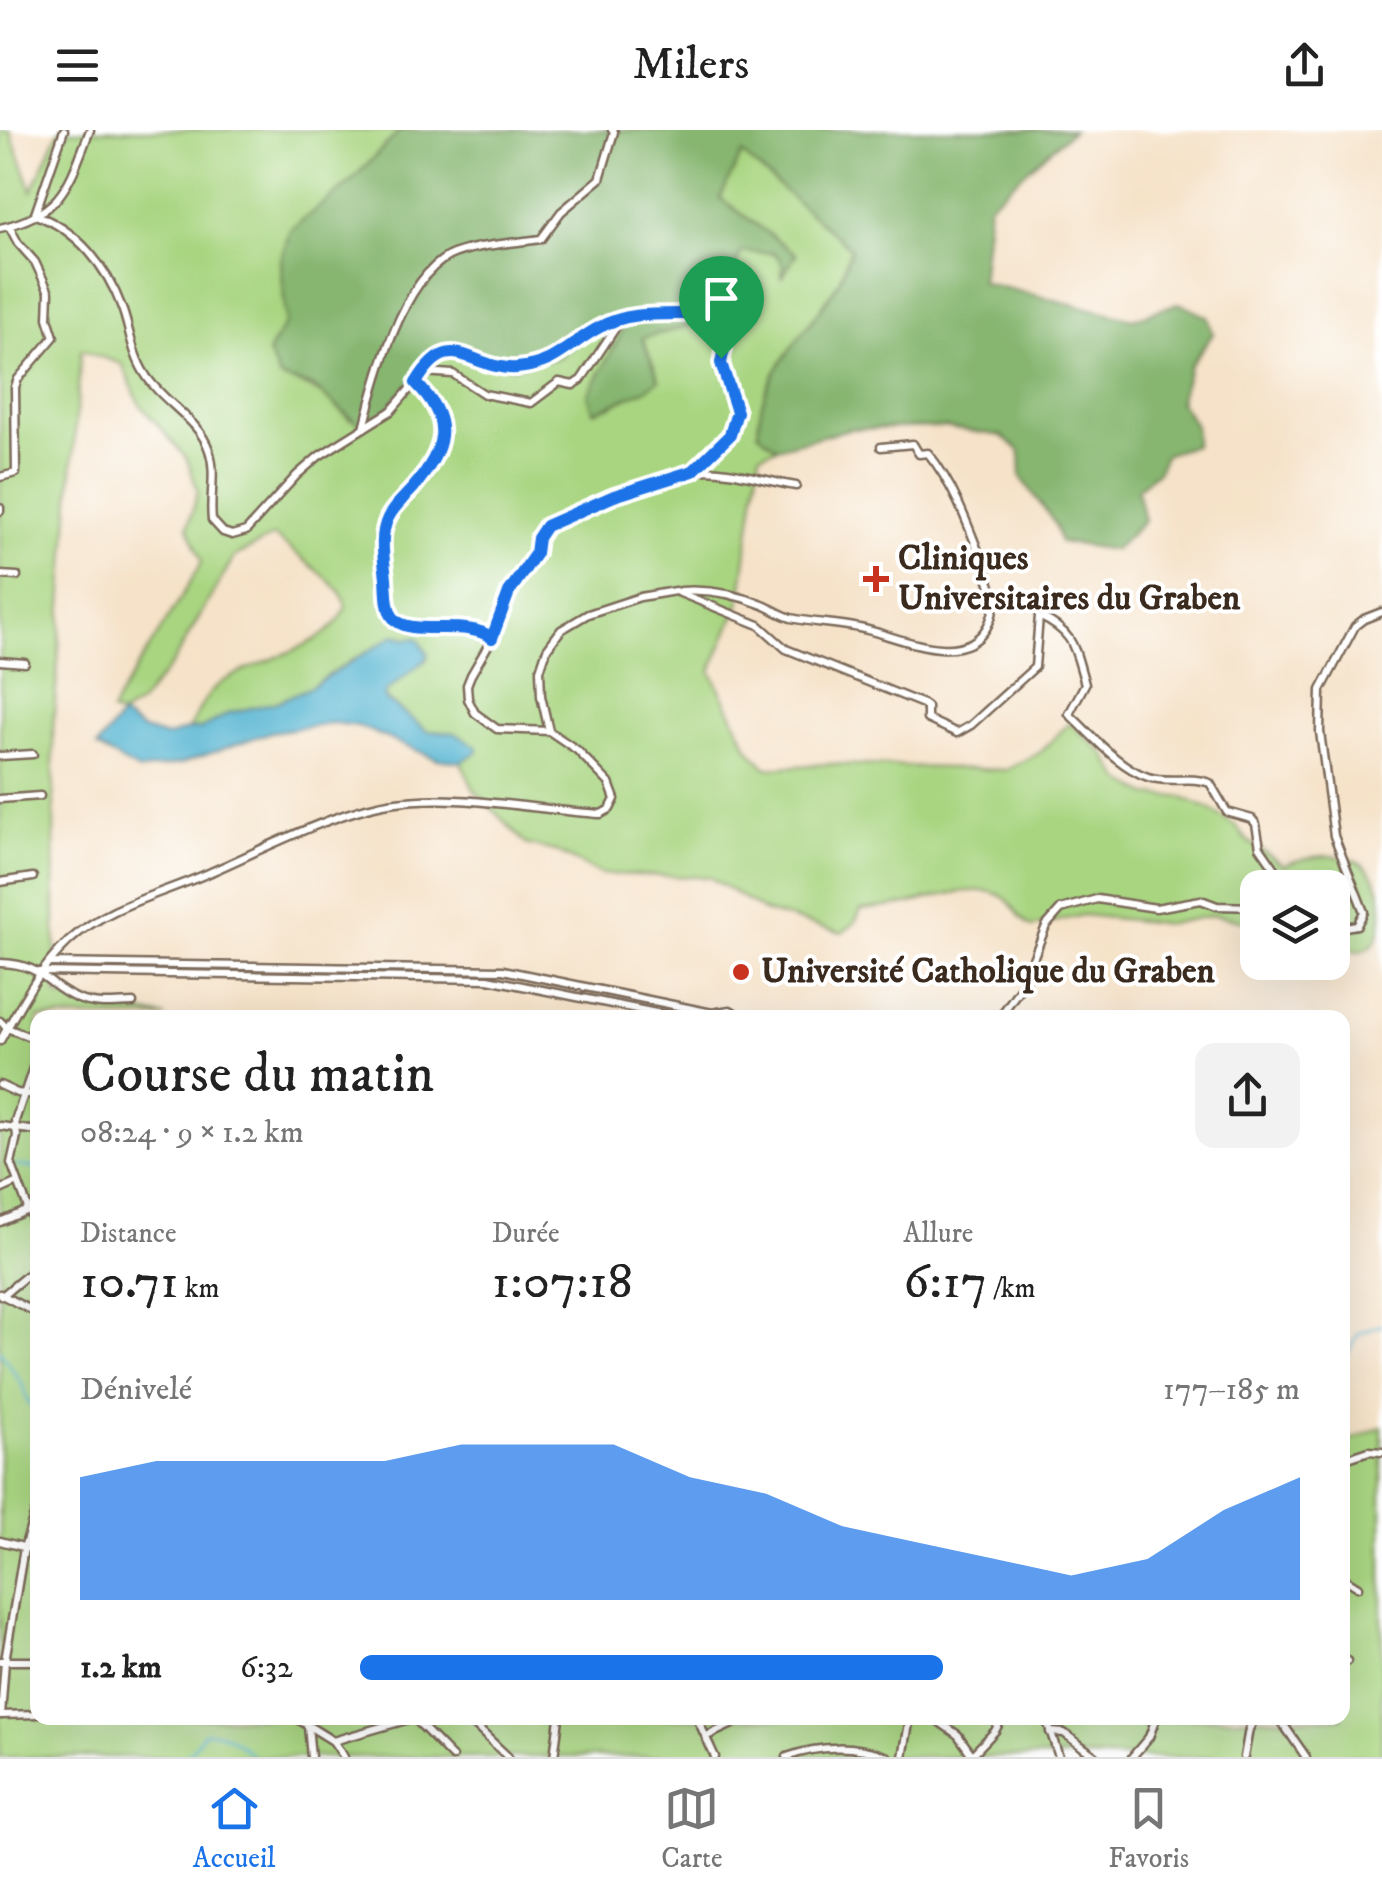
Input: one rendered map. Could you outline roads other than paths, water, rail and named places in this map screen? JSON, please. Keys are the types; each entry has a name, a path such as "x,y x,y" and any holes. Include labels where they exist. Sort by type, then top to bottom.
{"street":[{"path":"34,216 64,130"},
{"path":"0,477 16,473 14,425 18,379 54,337 48,318 49,292 35,262 3,227 52,206 71,178 90,130"},
{"path":"363,430 398,318 428,269 452,254 542,239 560,212 600,179 612,130"},
{"path":"52,206 52,221"},
{"path":"34,216 52,221 87,249 102,268 122,308 142,370 208,446 212,520 223,532 246,532 318,456 392,412 433,358 450,353 514,368 548,361 623,317 713,314 723,322 725,344 721,363 737,412 736,424 693,471"},
{"path":"422,372 453,374 484,394 531,403 558,382 573,385 581,380 623,317"},
{"path":"416,383 439,412 443,425 441,442 418,482 388,517 383,546 388,604 392,616 410,627 468,626 492,638"},
{"path":"549,731 540,670 547,649 561,630 588,614 640,597 702,589 726,593 788,617 864,628 908,643 950,648 983,634 993,616 995,593 965,517 940,468 928,453 919,454 913,444 881,447"},
{"path":"0,1041 38,972 71,939 140,898 378,806 471,800 601,814 610,809 615,798 609,783 577,750 549,731 497,730 475,713 466,685 492,638 509,592 536,553 538,538 546,526 614,496 693,471 796,486"},
{"path":"0,575 17,576"},
{"path":"675,591 760,625 786,649 923,704 927,707 926,719 957,733 1035,667 1038,616 1062,627 1074,648 1085,684 1068,714 1130,768 1148,777 1186,778 1210,784 1228,812 1256,824 1260,847 1276,870"},
{"path":"1345,870 1329,817 1320,732 1321,690 1355,626 1382,612"},
{"path":"0,661 25,663"},
{"path":"0,756 33,754"},
{"path":"0,799 40,796"},
{"path":"0,882 33,877"},
{"path":"1350,881 1364,912 1357,925 1350,926"},
{"path":"1005,1010 1023,984 1046,926 1061,909 1097,899 1156,908 1201,900 1216,906 1240,907"},
{"path":"0,962 20,963 76,999 96,1004 133,1003"},
{"path":"48,963 491,969 574,982 691,1010"},
{"path":"38,972 488,979 641,1010"},
{"path":"0,1022 30,1037"},
{"path":"30,1079 15,1120 11,1163 30,1215"},
{"path":"0,1084 30,1094"},
{"path":"0,1126 30,1130"},
{"path":"0,1190 18,1182"},
{"path":"0,1222 28,1210"},
{"path":"30,1272 1,1295 30,1309"},
{"path":"1350,1457 1382,1452"},
{"path":"30,1529 3,1661 0,1714 30,1714"},
{"path":"0,1541 30,1549"},
{"path":"1350,1582 1358,1588"},
{"path":"3,1661 30,1661"},
{"path":"308,1725 311,1757"},
{"path":"309,1725 333,1742 344,1757"},
{"path":"333,1742 390,1725"},
{"path":"421,1725 452,1757"},
{"path":"474,1725 508,1757"},
{"path":"554,1757 558,1725"},
{"path":"701,1725 715,1757"},
{"path":"707,1736 731,1725"},
{"path":"903,1757 909,1725"},
{"path":"944,1725 958,1734 971,1756 998,1725"},
{"path":"1048,1725 1059,1757"},
{"path":"1132,1757 1149,1737 1153,1725"},
{"path":"1244,1757 1251,1725"},
{"path":"1284,1725 1306,1757"},
{"path":"1050,1732 1064,1733 1096,1757"},
{"path":"787,1757 802,1751 838,1748 888,1757"}],"water":[{"path":"395,635 418,638 428,655 385,692 385,699 427,731 455,733 477,747 478,751 461,762 437,759 358,726 333,723 271,732 180,764 139,771 97,747 121,716 143,730 167,737 201,729 229,713 277,702 309,688"}],"waterway":[{"path":"15,1165 30,1167"},
{"path":"1350,1350 1358,1334 1382,1325"},
{"path":"0,1351 22,1384 30,1404"},
{"path":"186,1757 205,1732 225,1735 251,1754"}],"place":[{"name":"Cliniques Universitaires du Graben","path":"876,579"},
{"name":"Université Catholique du Graben","path":"741,972"}]}
